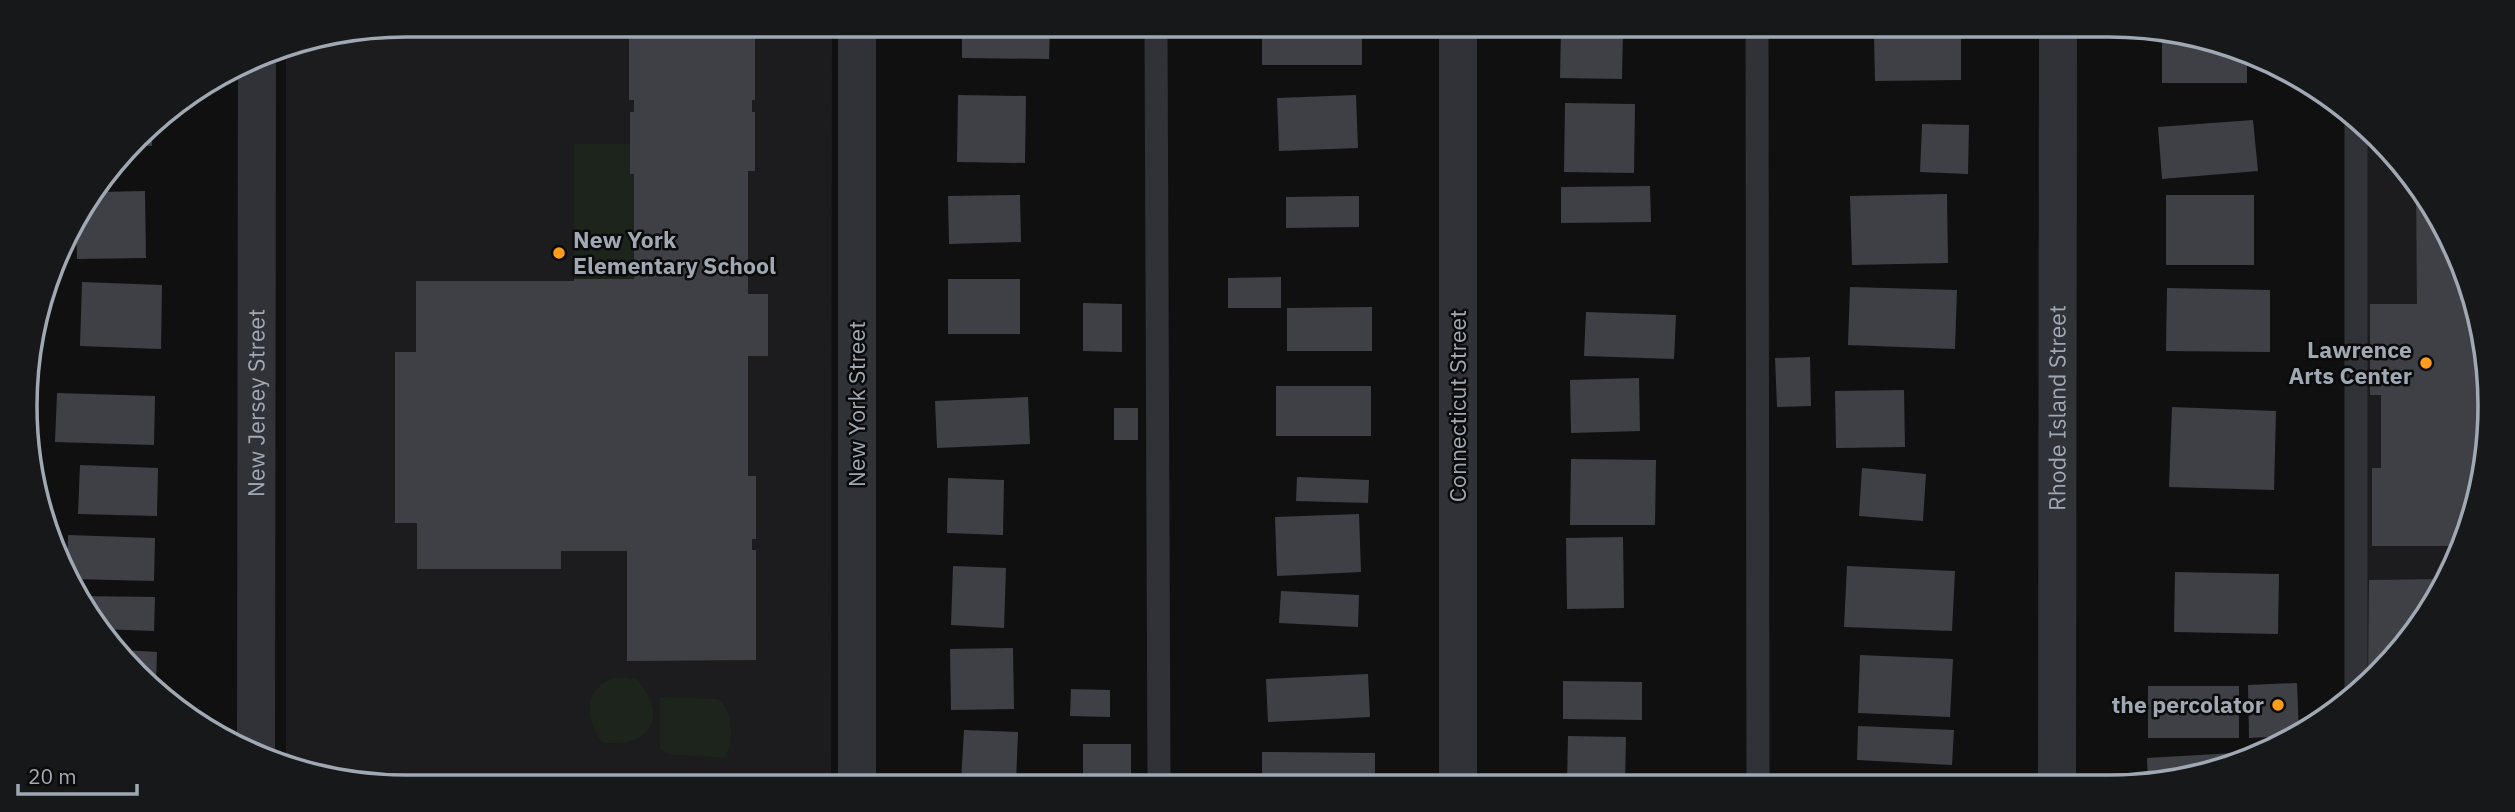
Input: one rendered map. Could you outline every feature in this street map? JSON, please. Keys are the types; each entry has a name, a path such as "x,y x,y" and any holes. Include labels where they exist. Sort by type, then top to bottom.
{"street":[{"name":"New York Street","path":"857,37 857,775"},
{"name":"Connecticut Street","path":"1458,37 1458,775"},
{"name":"Rhode Island Street","path":"2057,775 2058,37"},
{"name":"New Jersey Street","path":"256,743 257,69"}],"lane":[{"path":"1156,37 1159,775"},
{"path":"1757,37 1758,775"},
{"path":"2356,132 2356,680"}],"shaded area":[{"name":"New York Elementary School","path":"406,37 832,37 831,775 406,775 358,772 286,756 286,56 358,40"},
{"path":"574,144 630,144 630,174 634,174 634,279 574,279"},
{"path":"2356,144 2369,144 2416,201 2450,265 2466,310 2471,334 2478,406 2471,478 2459,525 2450,547 2416,611 2387,649 2361,676"},
{"path":"624,677 638,680 643,687 652,706 653,720 644,734 637,739 620,743 602,742 591,720 591,700 602,684"},
{"path":"660,697 718,699 727,710 731,727 730,745 724,758 668,754 660,748"}],"building":[{"path":"629,37 755,37 755,100 752,100 752,112 755,112 755,171 748,171 748,294 768,294 768,356 748,356 748,476 756,476 756,539 752,539 752,550 756,550 756,660 627,661 627,551 561,551 561,569 417,569 417,523 395,523 395,352 416,352 416,281 634,279 634,174 630,174 630,112 634,112 634,100 629,100"},
{"path":"962,37 1050,37 1049,59 962,58"},
{"path":"1262,37 1362,37 1362,65 1262,65"},
{"path":"1561,37 1623,37 1622,79 1560,78"},
{"path":"1874,37 1961,37 1961,80 1875,81"},
{"path":"2162,41 2205,49 2247,64 2247,83 2162,83"},
{"path":"958,95 1026,96 1025,163 957,162"},
{"path":"1356,95 1358,148 1279,151 1277,98"},
{"path":"1565,103 1635,104 1634,173 1564,172"},
{"path":"2253,120 2258,171 2162,179 2158,127"},
{"path":"1922,124 1969,125 1968,174 1920,172"},
{"path":"1650,186 1651,222 1561,223 1561,187"},
{"path":"145,191 146,258 77,259 76,240 105,192"},
{"path":"1947,194 1948,263 1852,265 1850,196"},
{"path":"1020,195 1021,242 949,244 948,196"},
{"path":"2166,195 2254,195 2254,265 2166,265"},
{"path":"1359,196 1359,227 1286,228 1286,197"},
{"name":"Lawrence Arts Center","path":"2416,201 2440,243 2466,310 2477,382 2475,454 2466,502 2450,546 2372,546 2372,468 2381,468 2381,395 2370,395 2370,304 2417,304"},
{"path":"1281,277 1281,308 1228,308 1228,278"},
{"path":"948,279 1020,279 1020,334 948,334"},
{"path":"82,282 162,285 161,349 80,346"},
{"path":"1850,287 1957,290 1955,349 1848,345"},
{"path":"2167,288 2270,290 2270,352 2166,351"},
{"path":"1083,303 1122,304 1122,352 1083,351"},
{"path":"1372,307 1372,351 1287,351 1287,308"},
{"path":"1586,312 1676,315 1674,359 1584,356"},
{"path":"1810,357 1811,406 1777,407 1775,358"},
{"path":"1639,378 1640,431 1571,433 1570,380"},
{"path":"1276,386 1371,386 1371,436 1276,436"},
{"path":"1904,390 1905,447 1836,448 1835,391"},
{"path":"57,393 155,396 154,445 55,442"},
{"path":"1028,397 1030,444 937,448 935,401"},
{"path":"2172,407 2276,411 2274,490 2169,487"},
{"path":"1114,408 1138,408 1138,440 1114,440"},
{"path":"1571,459 1656,460 1655,525 1570,525"},
{"path":"80,465 158,468 157,516 78,514"},
{"path":"1862,468 1926,474 1923,521 1859,516"},
{"path":"1297,477 1369,480 1368,503 1296,501"},
{"path":"948,478 1004,480 1003,535 947,533"},
{"path":"1359,514 1361,572 1277,576 1275,517"},
{"path":"68,535 155,538 154,581 80,579 68,552"},
{"path":"1623,537 1624,608 1567,609 1566,538"},
{"path":"953,566 1006,568 1004,628 951,625"},
{"path":"1847,566 1955,571 1952,631 1844,627"},
{"path":"2175,572 2279,574 2278,634 2174,632"},
{"path":"2435,579 2402,631 2368,669 2369,580"},
{"path":"1281,591 1359,595 1358,627 1279,623"},
{"path":"89,596 155,597 154,631 112,629"},
{"path":"1013,648 1014,709 951,710 950,649"},
{"path":"129,650 157,652 156,678"},
{"path":"1860,655 1953,659 1950,717 1858,713"},
{"path":"1368,674 1370,717 1268,722 1266,679"},
{"path":"1563,681 1642,682 1642,720 1563,719"},
{"path":"2297,683 2299,723 2272,737 2249,738 2248,685"},
{"path":"2148,686 2239,686 2239,738 2148,738"},
{"path":"1071,689 1110,690 1110,717 1070,716"},
{"path":"1858,726 1954,730 1952,765 1857,760"},
{"path":"964,730 1018,732 1016,775 961,775"},
{"path":"1568,736 1626,737 1625,775 1567,775"},
{"path":"1083,744 1131,744 1131,775 1083,775"},
{"path":"1262,752 1375,753 1375,775 1262,775"},
{"path":"2234,753 2205,763 2148,773 2147,758"}],"place":[{"name":"New York Elementary School","path":"559,253"},
{"name":"Lawrence Arts Center","path":"2426,363"},
{"name":"the percolator","path":"2278,705"}]}
